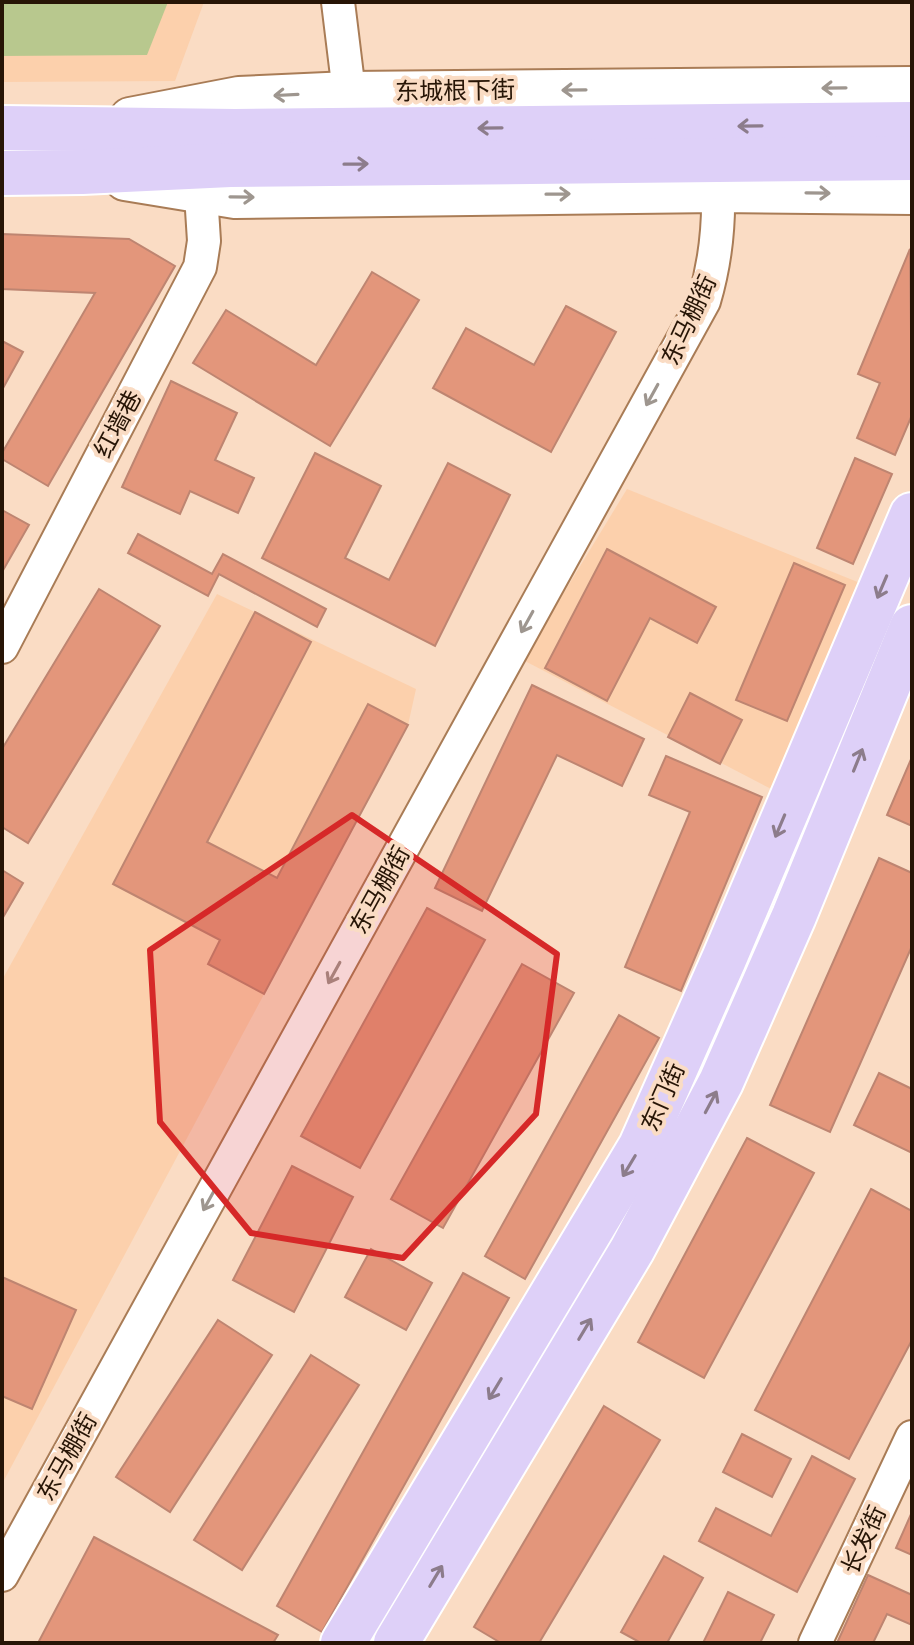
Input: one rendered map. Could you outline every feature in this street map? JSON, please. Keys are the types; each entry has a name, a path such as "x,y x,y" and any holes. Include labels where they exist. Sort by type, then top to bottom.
{"main road":[{"path":"78,128 251,131 912,124"},
{"name":"东城根下街","path":"2,128 78,128"},
{"path":"2,173 230,165 912,158"},
{"name":"东门街","path":"343,1643 641,1146 730,945 912,515"},
{"name":"东门街","path":"396,1643 632,1250 721,1082 794,916 912,627"}],"street":[{"path":"338,2 349,92"},
{"name":"东城根下街","path":"78,128 239,97 349,92 912,87"},
{"path":"82,172 235,198 718,192 912,194"},
{"name":"东马棚街","path":"2,1575 704,301 715,266 719,229 718,192"},
{"name":"红墙巷","path":"2,647 200,267 204,241 201,194"},
{"name":"长发街","path":"815,1643 912,1437"}],"highlighted area":[{"path":"352,815 557,954 536,1114 403,1258 251,1233 160,1122 150,950"}],"shaded area":[{"path":"2,2 204,2 175,81 2,82"},
{"path":"627,489 870,587 779,793 523,660"},
{"path":"217,594 416,689 408,725 2,1484 2,980"}],"green space":[{"path":"2,2 168,2 147,55 2,56"}],"building":[{"path":"2,234 129,239 175,266 48,486 2,459 2,453 95,293 2,289"},
{"path":"910,249 912,415 895,455 857,438 880,383 858,374"},
{"path":"372,272 419,300 330,446 193,363 226,310 316,365"},
{"path":"566,306 616,332 551,452 433,388 466,328 534,365"},
{"path":"2,341 23,352 2,390"},
{"path":"171,381 237,413 215,460 254,478 238,513 190,491 180,514 122,487"},
{"path":"315,453 381,486 345,558 389,580 448,463 510,495 435,646 262,558"},
{"path":"855,458 892,474 853,564 817,548"},
{"path":"2,510 29,525 2,572"},
{"path":"138,534 212,574 223,554 326,609 317,627 219,574 208,596 128,553"},
{"path":"607,549 716,607 697,643 650,618 607,701 545,668"},
{"path":"794,563 845,585 787,721 736,700"},
{"path":"99,589 160,626 28,843 2,827 2,749"},
{"path":"255,612 311,642 207,842 277,878 368,704 408,725 264,994 208,964 220,940 113,884"},
{"path":"532,685 644,739 622,786 557,755 482,911 435,888"},
{"path":"690,693 742,720 720,764 668,737"},
{"path":"666,756 762,797 681,991 625,967 690,812 649,795"},
{"path":"912,757 912,826 887,815"},
{"path":"879,858 912,873 912,946 830,1132 770,1105"},
{"path":"2,870 23,883 2,919"},
{"path":"427,908 485,940 360,1168 301,1136"},
{"path":"522,964 574,993 443,1228 391,1199"},
{"path":"619,1015 659,1038 525,1279 485,1256"},
{"path":"879,1073 912,1089 912,1153 854,1125"},
{"path":"747,1138 814,1173 704,1378 638,1342"},
{"path":"292,1166 353,1197 294,1312 233,1280"},
{"path":"871,1189 912,1211 912,1340 849,1459 755,1410"},
{"path":"371,1249 432,1283 406,1330 345,1297"},
{"path":"463,1273 509,1298 322,1632 277,1606"},
{"path":"2,1277 76,1310 32,1409 2,1396"},
{"path":"218,1320 272,1355 170,1512 116,1477"},
{"path":"311,1355 359,1385 242,1570 194,1540"},
{"path":"604,1406 660,1440 539,1643 501,1643 474,1627"},
{"path":"742,1434 791,1459 772,1497 723,1472"},
{"path":"812,1456 855,1479 797,1592 699,1541 716,1508 771,1536"},
{"path":"912,1512 912,1555 896,1548"},
{"path":"94,1537 278,1635 273,1643 38,1643"},
{"path":"664,1556 703,1578 667,1643 641,1643 621,1632"},
{"path":"868,1575 912,1595 912,1625 887,1614 873,1643 837,1643"},
{"path":"728,1592 774,1615 760,1643 703,1643"}]}
